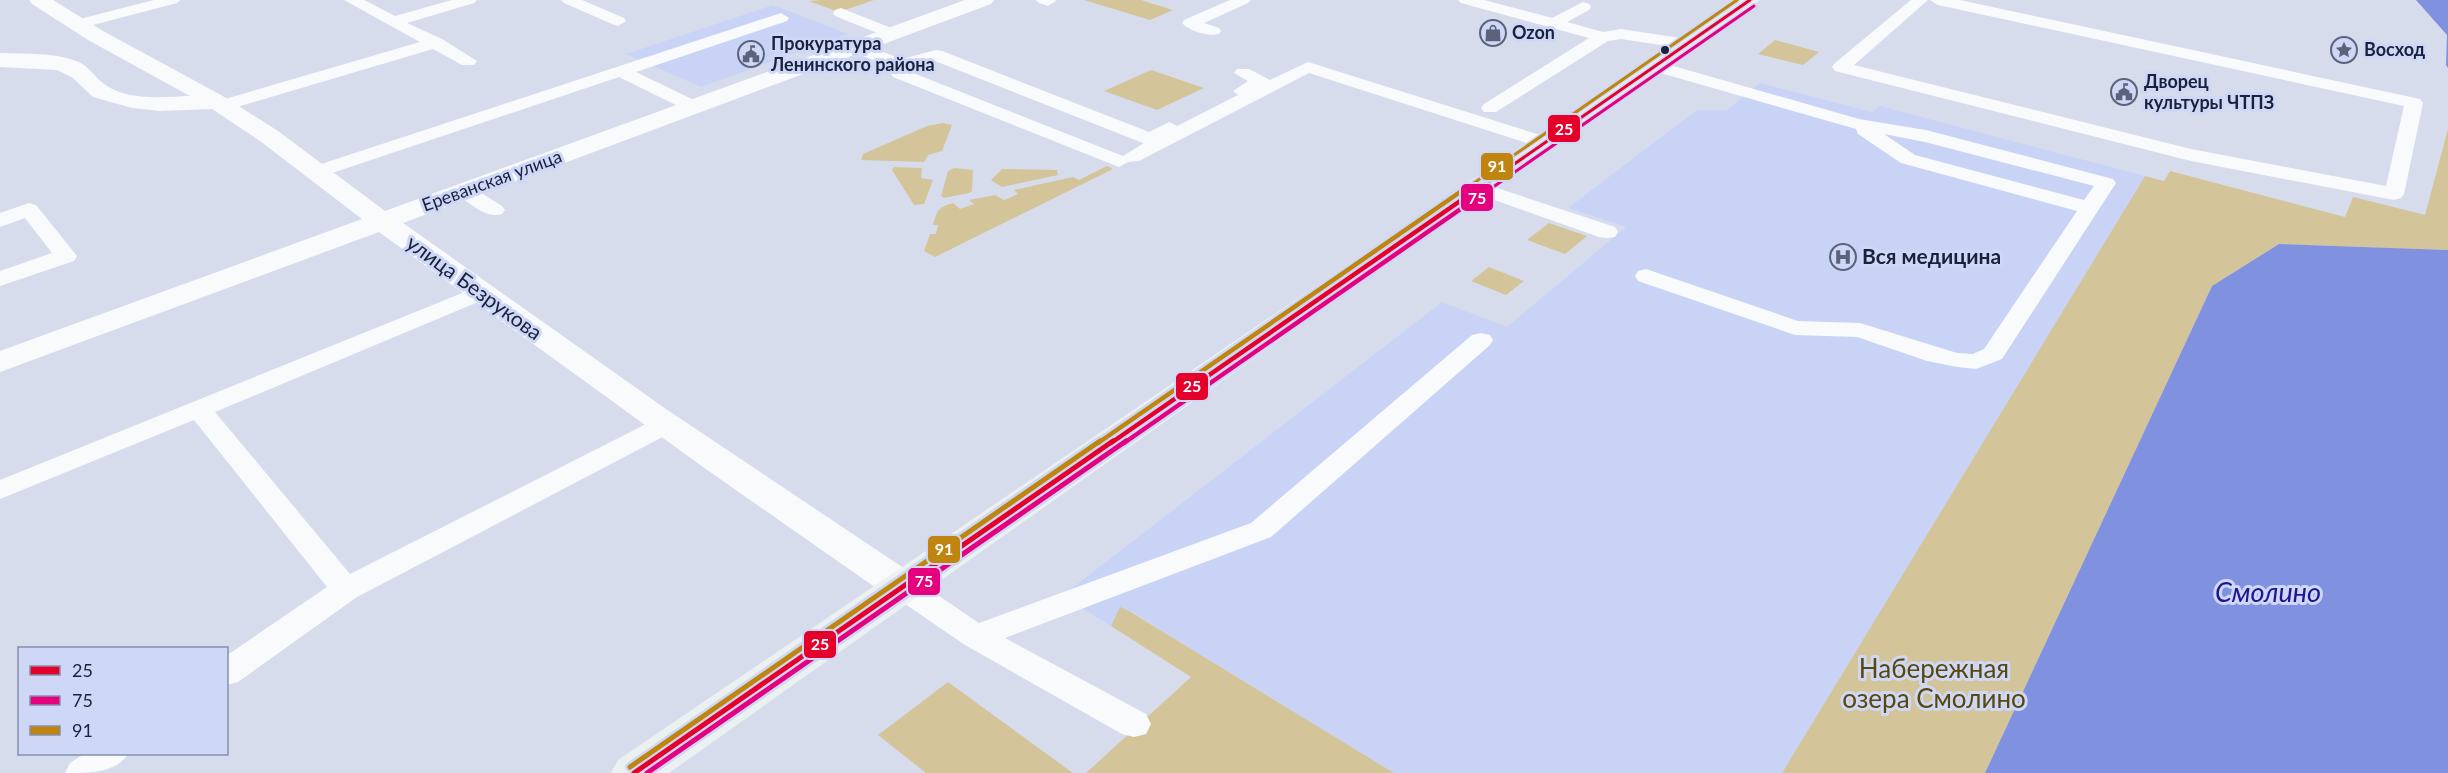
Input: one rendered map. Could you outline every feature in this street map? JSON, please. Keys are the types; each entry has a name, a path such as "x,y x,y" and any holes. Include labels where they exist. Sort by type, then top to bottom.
{"main road":[{"path":"634,773 1750,0"}],"street":[{"name":"улица Безрукова","path":"39,0 74,25 218,104 268,135 665,425 803,522 903,587"},
{"name":"Ереванская улица","path":"0,362 984,0"},
{"path":"0,60 38,62 72,68 104,94 123,99 165,104 218,104"}],"lane":[{"path":"74,25 172,0"},
{"path":"352,0 468,61"},
{"path":"392,22 469,0"},
{"path":"569,0 618,21"},
{"path":"1214,31 1190,23 1243,0"},
{"path":"1466,0 1603,37"},
{"path":"1920,0 1841,67 2191,155 2394,194 2414,103 1938,0"},
{"path":"1553,24 1583,7"},
{"path":"840,13 893,34"},
{"path":"316,172 781,18"},
{"path":"1490,108 1603,37 1621,34 1687,44"},
{"path":"218,104 436,43"},
{"path":"856,47 901,65 936,55 1150,139 1262,81 1243,73"},
{"path":"901,65 899,73 1125,159 1308,67 1546,143"},
{"path":"1646,276 1795,328 1860,330 1936,356 1976,362 1993,354 2106,183 1926,136 1857,124 1656,66"},
{"path":"622,72 694,107"},
{"path":"1857,124 1908,159 2089,208"},
{"path":"1479,188 1607,232"},
{"path":"465,191 495,210"},
{"path":"0,221 29,209 66,256 0,279"},
{"path":"0,490 200,410 482,292"},
{"path":"976,637 1261,530 1481,340"},
{"path":"200,410 346,589"},
{"path":"228,672 346,589 665,425"},
{"path":"903,587 976,637 1134,724"},
{"path":"83,773 108,755"}],"shaded area":[{"path":"773,5 848,34 701,87 626,54"},
{"path":"1760,83 1872,112 1880,106 2145,176 1782,773 1394,773 1130,611 1111,626 1062,596 1442,302 1507,327 1626,227 1568,208 1697,110 1727,110"}],"green space":[{"path":"874,0 839,12 809,1"},
{"path":"1084,0 1141,0 1173,10 1150,20"},
{"path":"1775,40 1819,52 1803,65 1758,54"},
{"path":"1151,70 1204,88 1157,110 1104,91"},
{"path":"943,123 952,125 942,151 928,155 924,162 861,160 863,154 927,126"},
{"name":"Набережная озера Смолино","path":"2448,129 2448,250 2279,244 2212,286 1985,773 1782,773 2145,176 2164,181 2170,171 2345,217 2353,197 2425,215"},
{"path":"1107,166 1113,169 935,257 924,251 930,234 936,234 938,225 933,225 934,220 944,206 953,203 960,209 974,204 969,200 995,195 1004,200 1018,194 1014,190 1073,177 1079,180"},
{"path":"894,167 922,168 921,178 933,180 924,204 914,205 892,170"},
{"path":"954,168 973,170 972,191 944,198 941,196 948,171"},
{"path":"1002,169 1057,170 1058,175 1002,187 991,180"},
{"path":"1549,223 1587,236 1565,254 1527,240"},
{"path":"1489,267 1524,281 1506,295 1471,281"},
{"path":"1120,607 1394,773 1086,773 1191,677 1111,626"},
{"path":"948,682 1073,773 926,773 878,735"}],"water":[{"path":"2416,0 2448,0 2448,68 2446,65 2447,35"},
{"name":"Смолино","path":"2279,244 2448,250 2448,773 1985,773 2212,286"}],"transit line":[{"name":"91","path":"630,767 1737,0"},
{"name":"25","path":"634,773 1750,0"},
{"name":"75","path":"647,773 1754,6"}],"place":[{"name":"Ozon","path":"1493,33"},
{"name":"Восход","path":"2344,50"},
{"name":"Прокуратура Ленинского района","path":"751,54"},
{"name":"Дворец культуры ЧТПЗ","path":"2124,92"},
{"name":"Вся медицина","path":"1843,257"}]}
